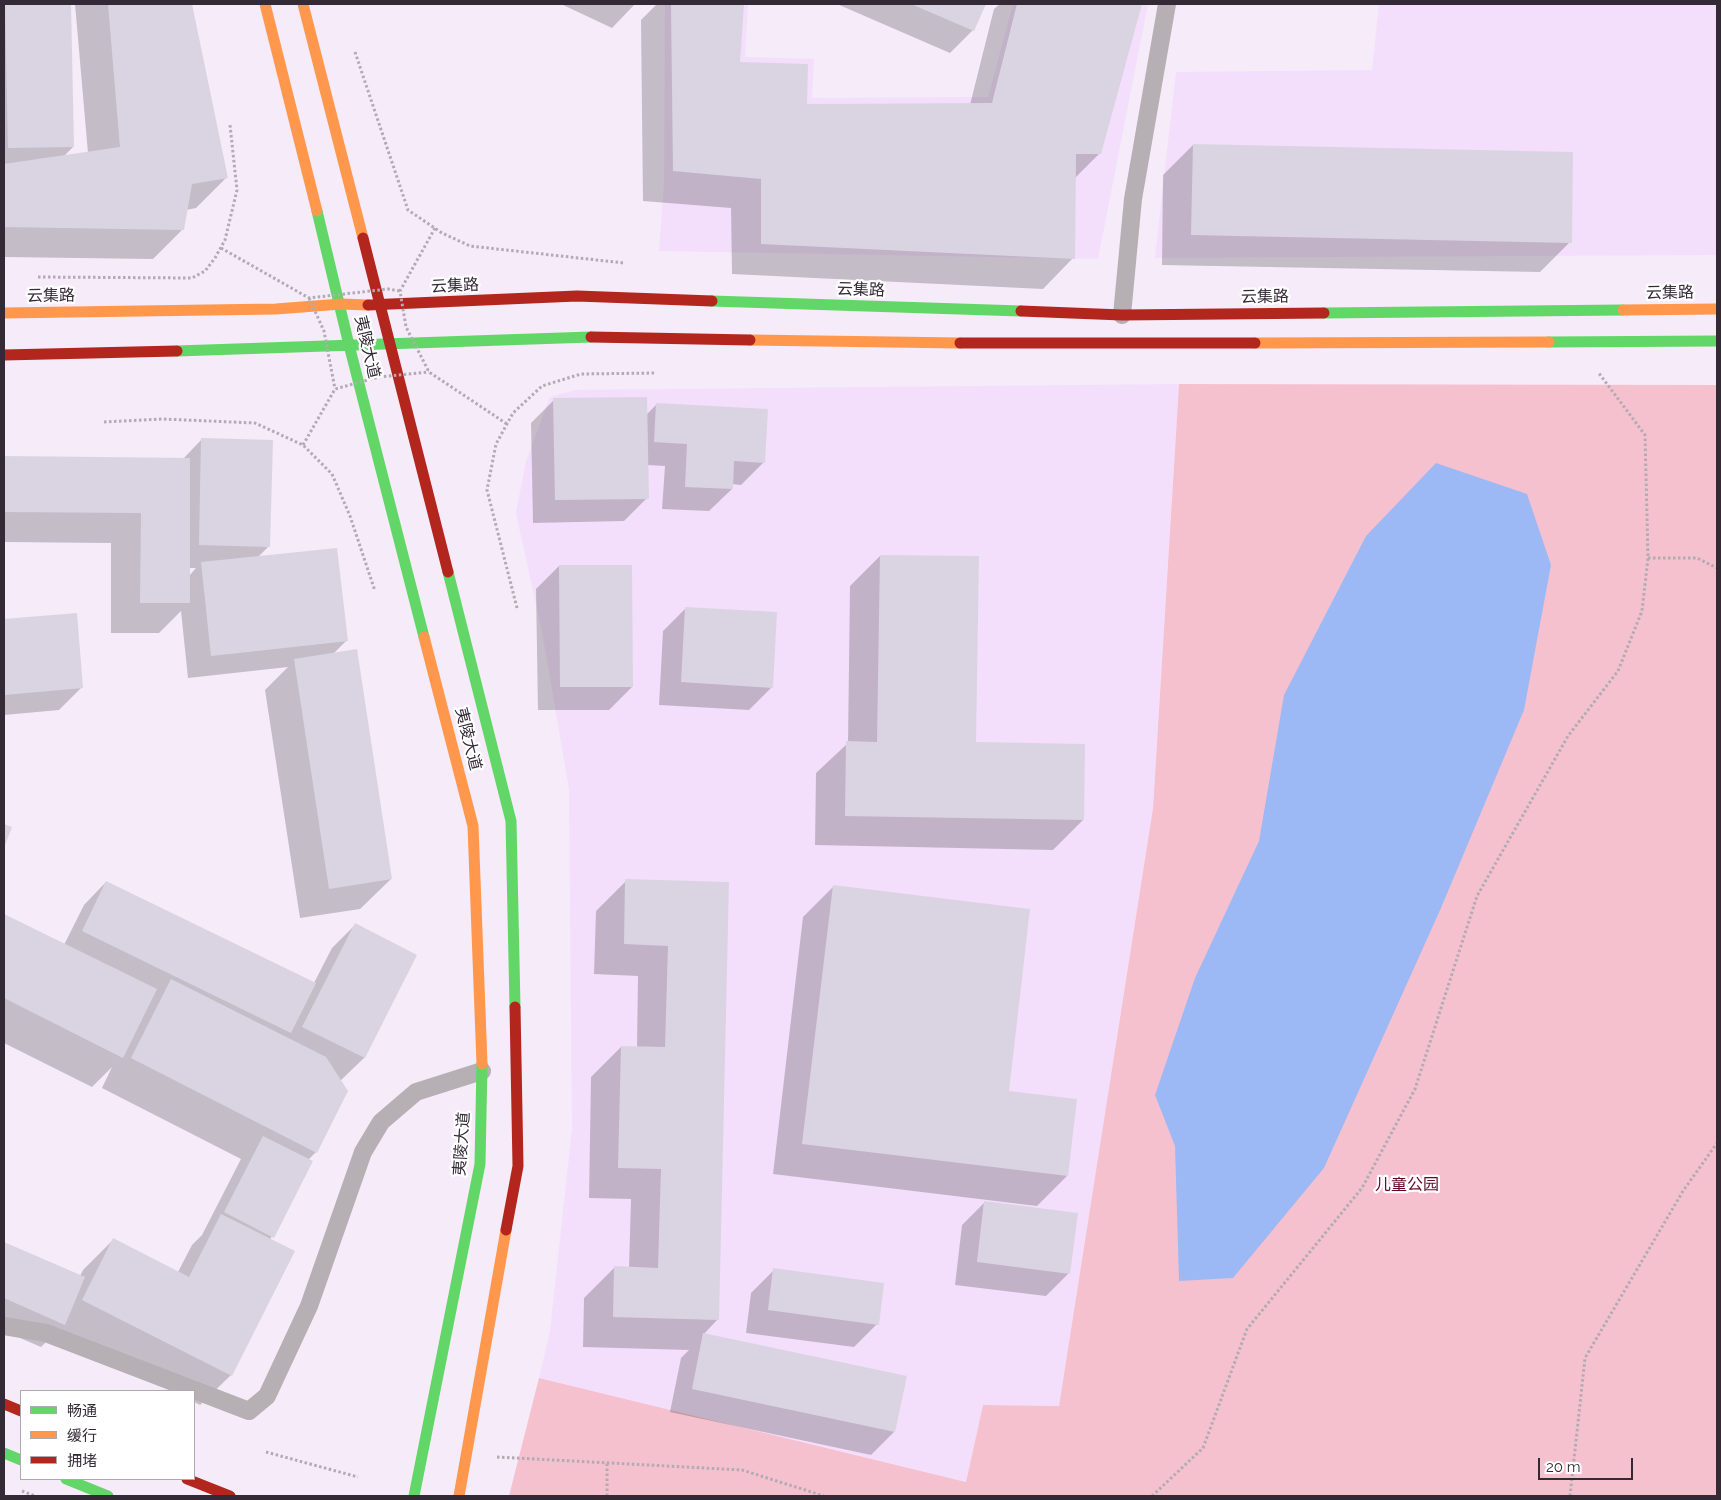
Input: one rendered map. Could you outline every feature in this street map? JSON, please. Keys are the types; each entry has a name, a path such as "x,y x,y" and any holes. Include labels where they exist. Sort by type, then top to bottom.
{"main road":[{"name":"夷陵大道","path":"265,4 341,304 349,345 473,826 482,1071 480,1164 414,1496"},
{"name":"夷陵大道","path":"304,4 511,821 518,1166 459,1496"},
{"name":"云集路","path":"4,313 276,309 341,304 380,306 577,296 1122,315 1717,309"},
{"path":"4,355 574,337 1006,344 1717,341"},
{"path":"4,1404 20,1411"},
{"path":"4,1453 20,1460"},
{"path":"68,1480 108,1496"},
{"path":"190,1480 230,1496"}],"lane":[{"path":"1122,315 1133,200 1166,4"},
{"path":"195,1390 249,1411 267,1396 309,1306 363,1152 381,1122 416,1092 482,1071"},
{"path":"4,1326 46,1333 194,1390"}],"path":[{"path":"355,52 408,210 435,228 470,246 624,263"},
{"path":"38,277 192,278 205,271 225,240 237,190 230,125"},
{"path":"435,228 400,291 406,327 430,372 507,424"},
{"path":"221,248 309,298 324,331 335,389 304,445"},
{"path":"309,298 388,289 400,291"},
{"path":"1152,1496 1203,1448 1247,1329 1362,1188 1411,1097 1477,896 1568,736 1618,671 1642,611 1648,558 1645,435 1576,341"},
{"path":"335,389 379,377 430,372"},
{"path":"517,608 487,490 496,444 507,424 514,414 542,386 581,374 656,373"},
{"path":"104,422 162,419 254,423 304,445 332,474 350,516 375,591"},
{"path":"1648,558 1697,558 1717,568"},
{"path":"1570,1496 1585,1358 1683,1191 1717,1143"},
{"path":"266,1452 358,1477"},
{"path":"466,1456 742,1470 824,1496"},
{"path":"607,1463 607,1496"}],"shaded area":[{"path":"665,4 748,4 745,57 814,59 812,98 988,97 1013,4 1148,4 1098,259 659,251 664,181"},
{"path":"1379,4 1717,4 1717,255 1155,258 1176,72 1372,70"},
{"path":"1179,384 1153,808 1059,1406 983,1405 966,1482 539,1378 550,1331 572,1129 569,789 542,632 516,513 526,461 550,397 576,390"}],"green space":[{"name":"儿童公园","path":"1179,384 1717,385 1717,1496 509,1496 539,1378 966,1482 983,1405 1059,1406 1153,808"}],"water":[{"path":"1436,463 1527,494 1551,565 1524,710 1441,908 1324,1168 1233,1278 1179,1281 1175,1146 1155,1095 1195,978 1259,841 1284,695 1366,536"}],"building":[{"path":"5,4 71,4 74,147 8,148"},
{"path":"108,4 192,4 228,178 192,184 184,230 4,227 4,164 120,147"},
{"path":"671,4 744,4 740,62 808,64 807,104 992,103 1017,4 1142,4 1101,154 1076,154 1075,259 761,244 761,179 673,171"},
{"path":"911,4 986,4 974,31"},
{"path":"1193,144 1573,152 1572,243 1191,235"},
{"path":"647,397 649,499 555,500 553,398"},
{"path":"656,403 768,409 765,463 734,461 733,489 685,487 687,444 654,442"},
{"path":"201,438 273,440 270,547 199,545"},
{"path":"4,456 190,458 190,603 140,603 141,513 4,512"},
{"path":"337,548 348,641 211,656 201,562"},
{"path":"880,555 979,556 976,742 1085,744 1084,820 845,816 846,741 877,742"},
{"path":"559,565 632,565 633,687 560,687"},
{"path":"685,607 777,612 773,688 681,682"},
{"path":"77,613 83,688 4,695 4,619"},
{"path":"357,649 392,879 329,889 294,659"},
{"path":"4,824 12,827 4,848"},
{"path":"625,879 729,882 719,1320 613,1317 614,1266 658,1268 661,1169 618,1168 621,1046 665,1047 668,946 624,944"},
{"path":"106,881 316,983 291,1033 82,931"},
{"path":"833,885 1030,909 1009,1091 1077,1099 1068,1176 802,1144"},
{"path":"4,914 157,989 123,1058 4,998"},
{"path":"355,923 417,955 365,1058 302,1027"},
{"path":"171,979 326,1057 348,1091 317,1153 131,1058"},
{"path":"263,1136 313,1161 274,1238 224,1212"},
{"path":"984,1201 1078,1213 1070,1274 977,1262"},
{"path":"221,1214 295,1251 232,1376 82,1300 113,1238 189,1277"},
{"path":"4,1242 85,1277 65,1325 4,1298"},
{"path":"773,1268 884,1283 879,1325 768,1310"},
{"path":"703,1333 907,1376 895,1432 692,1389"}],"traffic: fast":[{"path":"317,211 349,345 424,637"},
{"path":"712,301 1021,311"},
{"path":"1324,313 1623,310"},
{"path":"177,351 591,337"},
{"path":"1549,342 1717,341"},
{"path":"448,572 511,821 515,1007"},
{"path":"414,1496 480,1164 482,1064"},
{"path":"4,1453 20,1460"},
{"path":"68,1480 108,1496"}],"traffic: slow":[{"path":"265,4 317,211"},
{"path":"303,4 363,238"},
{"path":"4,313 276,309 341,304 368,305"},
{"path":"1623,310 1717,309"},
{"path":"750,340 960,343"},
{"path":"1255,343 1549,342"},
{"path":"424,637 473,826 482,1064"},
{"path":"459,1496 506,1230"}],"traffic: jam":[{"path":"363,238 448,572"},
{"path":"368,305 577,296 712,301"},
{"path":"1021,311 1122,315 1324,313"},
{"path":"591,337 750,340"},
{"path":"960,343 1255,343"},
{"path":"4,355 177,351"},
{"path":"506,1230 518,1166 515,1007"},
{"path":"4,1404 20,1411"},
{"path":"190,1480 230,1496"}]}
